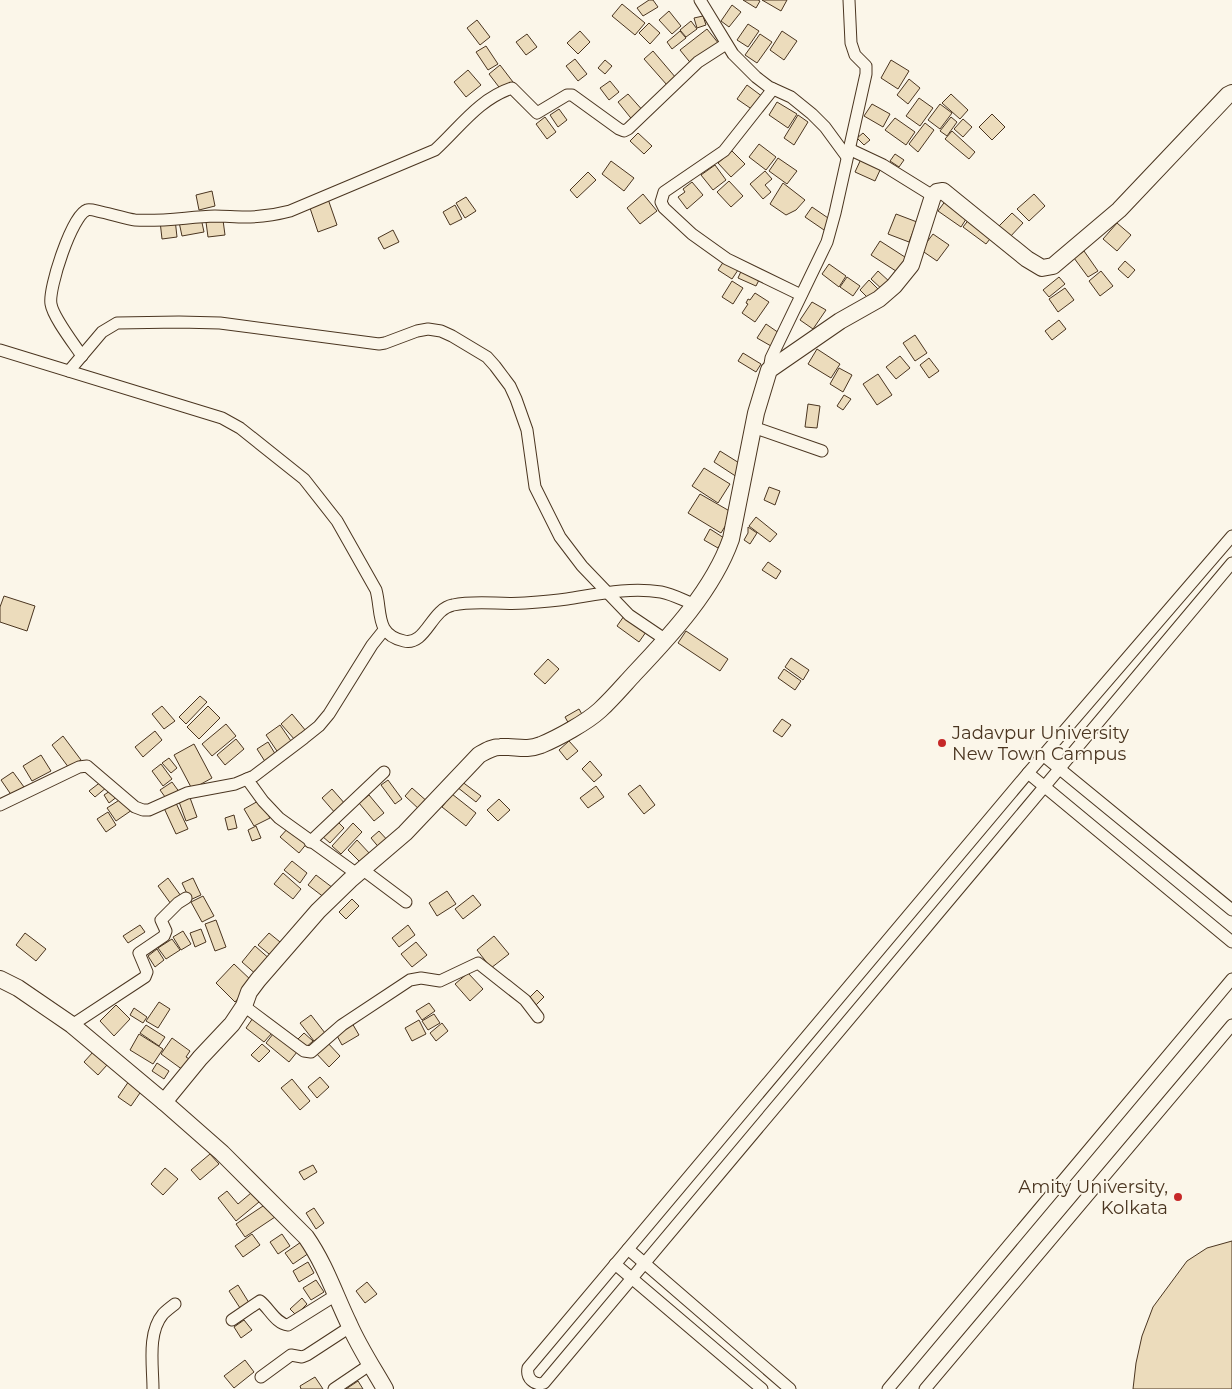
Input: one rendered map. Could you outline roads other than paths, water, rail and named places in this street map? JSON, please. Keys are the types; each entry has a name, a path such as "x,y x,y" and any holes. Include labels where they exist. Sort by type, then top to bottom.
{"street":[{"path":"700,0 726,44 745,68 774,89 791,97 812,114 848,153 884,165 933,196"},
{"path":"164,1102 232,1024 244,1006 249,992 258,980 318,911 405,833 479,755 499,746 524,749 540,745 568,731 599,711 666,640 710,583 726,555 731,539 753,427 771,358 827,242 835,213 866,68 865,64 855,55 851,43 850,0"},
{"path":"82,356 56,316 50,302 62,254 75,223 81,214 87,210 136,220 217,216 270,216 290,211 435,150 469,114 487,101 512,88 537,113 567,94 572,95 624,131 698,62 726,44"},
{"path":"774,89 724,151 664,192 661,202 664,208 692,234 727,259 801,295"},
{"path":"769,370 840,321 878,299 894,286 911,265 933,196 937,192 943,191 1027,260 1042,268 1054,266 1119,210 1232,93"},
{"path":"69,371 102,332 116,323 220,323 379,344 417,331 428,329 441,331 487,357 510,386 527,430 532,477 538,495 560,537 582,566 629,615 666,640"},
{"path":"0,350 222,418 240,428 304,479 337,521 376,590 384,630 397,639 407,642 414,641 419,638 439,612 450,606 463,603 522,603 565,600 606,592 632,590 663,592 693,604"},
{"path":"753,427 822,451"},
{"path":"1232,536 1028,773 528,1368 527,1373 531,1381 540,1384 544,1383 1232,563"},
{"path":"0,804 79,767 86,766 135,807 143,810 149,810 187,793 235,784 248,779 319,726 384,630"},
{"path":"1044,756 1232,910"},
{"path":"310,842 384,772"},
{"path":"1028,773 1232,942"},
{"path":"248,779 263,801 278,818 310,842 406,902"},
{"path":"72,1026 145,977 147,974 146,969 139,953 164,936 166,932 161,920 178,903 186,898"},
{"path":"244,1006 304,1052 307,1052 358,1013 410,980 421,978 440,981 478,963 525,1000 538,1017"},
{"path":"0,979 18,988 72,1026 164,1102 222,1152 306,1237 316,1251 350,1327 371,1364 379,1387"},
{"path":"888,1389 1232,980"},
{"path":"925,1389 1232,1025"},
{"path":"628,1249 790,1389"},
{"path":"615,1264 762,1389"},
{"path":"232,1320 260,1301 279,1322 288,1325 336,1295"},
{"path":"152,1389 153,1337 162,1315 175,1304"},
{"path":"261,1377 291,1356 302,1357 307,1355 350,1327"},
{"path":"334,1389 371,1364"}],"place":[{"name":"Jadavpur University New Town Campus","path":"942,743"},
{"name":"Amity University, Kolkata","path":"1178,1197"}]}
